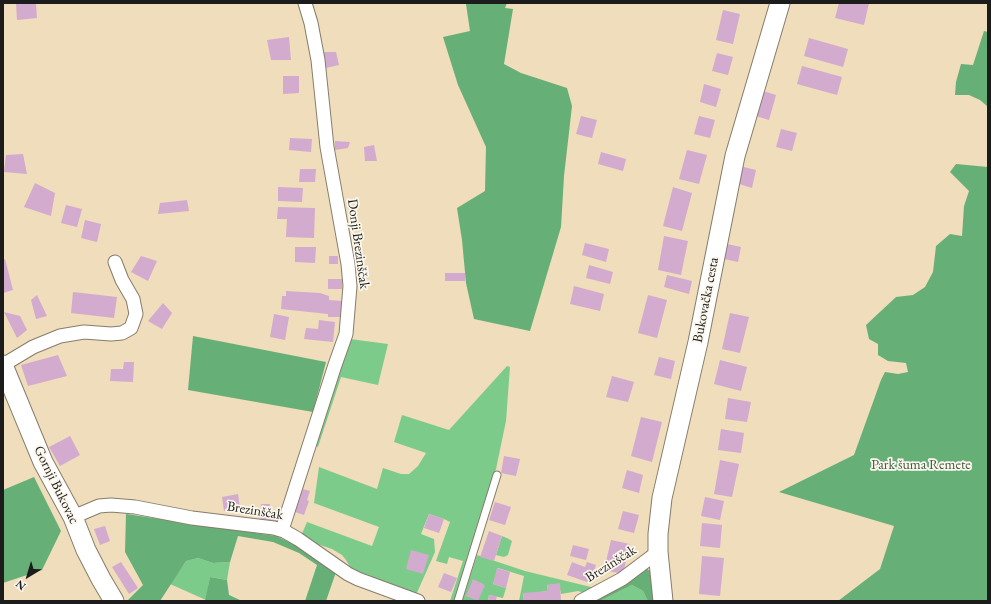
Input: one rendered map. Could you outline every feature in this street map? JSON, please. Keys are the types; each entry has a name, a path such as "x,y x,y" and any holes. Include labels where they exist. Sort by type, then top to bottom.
{"main road":[{"name":"Bukovačka cesta","path":"663,601 658,552 658,534 662,498 698,342 735,156 780,3"},
{"name":"Gornji Bukovac","path":"3,365 43,462 73,517 86,550 114,601"}],"street":[{"name":"Donji Brezinščak","path":"282,530 346,334 350,286 348,264 327,147 318,60 305,3"},
{"name":"Gornji Bukovac","path":"3,365 33,347 60,336 84,332 116,334 122,333 131,328 136,314 133,299 122,280 116,262"},
{"name":"Brezinščak","path":"73,517 100,506 111,505 135,507 192,518 274,528 282,530 298,538 348,574 418,601"},
{"name":"Brezinščak","path":"581,601 622,579 658,552"}],"lane":[{"path":"458,601 497,475"}],"green space":[{"path":"467,3 507,3 505,8 513,9 504,64 521,73 567,88 572,106 564,176 561,227 530,331 474,319 466,283 457,208 485,191 486,147 458,85 443,37 470,31"},
{"path":"984,31 988,32 987,106 980,100 969,95 955,95 956,82 961,64 973,65"},
{"name":"Park šuma Remete","path":"956,164 988,167 988,601 838,601 880,569 894,526 779,492 854,455 885,372 898,374 908,372 906,363 888,361 878,355 878,344 869,339 866,325 896,297 913,295 925,287 933,272 936,246 950,234 962,236 964,206 969,191 950,172"},
{"path":"193,336 326,362 313,412 188,390"},
{"path":"350,339 388,344 378,385 341,377 318,447 314,445"},
{"path":"507,366 510,367 506,421 496,469 455,601 450,601 463,561 449,557 447,564 436,561 450,522 444,519 429,514 421,534 434,539 435,552 416,595 352,570 342,555 332,549 301,536 307,522 372,546 379,527 314,503 319,467 377,489 383,468 401,474 409,474 418,466 426,453 394,442 402,415 449,430"},
{"path":"34,477 61,531 42,570 3,583 3,490"},
{"path":"126,514 276,536 302,548 336,572 326,601 305,601 317,565 299,553 273,542 238,536 230,562 213,563 198,558 186,561 160,601 127,601 143,585 125,552"},
{"path":"502,536 512,541 508,555 504,557 496,555"},
{"path":"477,555 525,571 595,588 584,593 578,591 561,594 559,584 547,585 548,591 523,594 524,601 519,601 524,576 498,568 493,584 506,588 503,598 489,595 488,601 462,601"},
{"path":"198,558 213,563 230,562 227,580 210,577 206,600 170,584 186,561"},
{"path":"646,568 650,571 656,601 648,601 643,591 632,585 600,601 589,601"},
{"path":"210,577 227,580 229,595 242,601 205,601"},
{"path":"632,585 643,591 648,601 600,601"}],"building":[{"path":"16,3 36,3 37,18 17,20"},
{"path":"839,3 869,3 864,25 835,18"},
{"path":"723,10 740,14 733,44 716,40"},
{"path":"289,37 291,60 271,60 267,40"},
{"path":"809,38 848,49 843,67 804,56"},
{"path":"323,52 336,52 339,65 326,68"},
{"path":"717,53 733,57 728,75 712,71"},
{"path":"802,66 842,77 837,95 797,84"},
{"path":"283,76 299,76 299,93 283,94"},
{"path":"704,84 721,89 716,107 700,102"},
{"path":"763,91 776,95 769,120 756,116"},
{"path":"581,116 597,120 592,138 576,134"},
{"path":"699,116 715,120 710,138 694,134"},
{"path":"781,129 797,133 792,151 776,147"},
{"path":"290,138 312,139 311,152 289,150"},
{"path":"335,141 350,142 348,148 335,150"},
{"path":"374,145 377,161 365,161 364,147"},
{"path":"687,150 707,155 699,184 679,179"},
{"path":"601,152 626,159 623,171 598,164"},
{"path":"23,154 27,174 4,172 6,155"},
{"path":"740,166 756,170 752,188 736,183"},
{"path":"300,169 316,169 315,182 299,182"},
{"path":"35,183 55,193 51,216 24,207"},
{"path":"278,187 303,188 302,202 278,201"},
{"path":"673,187 692,193 682,231 663,226"},
{"path":"187,200 189,211 158,214 160,203"},
{"path":"66,205 82,209 77,227 61,223"},
{"path":"278,207 315,208 314,238 286,237 287,219 277,219"},
{"path":"85,220 101,224 97,242 81,238"},
{"path":"664,236 688,241 681,275 658,270"},
{"path":"585,243 609,249 606,262 582,255"},
{"path":"727,244 741,247 738,262 724,259"},
{"path":"295,247 316,247 315,263 295,262"},
{"path":"141,256 157,261 148,281 131,272"},
{"path":"329,256 338,256 338,264 329,264"},
{"path":"5,259 13,290 3,293 3,260"},
{"path":"589,265 613,272 610,284 586,278"},
{"path":"445,273 465,273 465,281 445,281"},
{"path":"667,275 692,281 689,294 664,287"},
{"path":"328,279 342,279 342,289 328,289"},
{"path":"574,286 604,294 600,311 570,304"},
{"path":"286,291 320,293 329,296 329,300 342,301 341,317 328,317 328,314 281,309 282,296 286,296"},
{"path":"73,292 117,297 114,318 71,313"},
{"path":"37,295 47,316 36,319 31,300"},
{"path":"648,295 667,300 657,338 638,333"},
{"path":"163,303 172,313 162,329 148,321"},
{"path":"4,312 20,316 27,330 17,338"},
{"path":"730,313 749,317 740,353 722,349"},
{"path":"274,314 289,317 285,340 270,337"},
{"path":"319,320 335,322 333,342 304,339 306,328 318,329"},
{"path":"58,355 67,376 28,386 21,365"},
{"path":"659,357 675,361 671,379 654,375"},
{"path":"720,360 747,367 741,391 714,384"},
{"path":"124,362 134,362 133,382 110,381 111,369 123,369"},
{"path":"612,376 634,382 628,402 606,397"},
{"path":"728,398 751,402 747,422 725,419"},
{"path":"641,417 662,422 652,462 631,456"},
{"path":"721,429 744,433 741,453 718,450"},
{"path":"70,436 80,455 60,466 49,447"},
{"path":"504,456 520,459 516,476 501,473"},
{"path":"720,460 739,464 732,497 714,494"},
{"path":"627,470 643,475 639,493 622,488"},
{"path":"303,489 310,491 307,500 309,501 304,515 295,512"},
{"path":"238,494 240,509 224,511 222,497"},
{"path":"705,497 724,501 720,520 701,516"},
{"path":"495,502 511,507 505,525 489,520"},
{"path":"261,504 270,504 269,511 279,511 278,523 260,522"},
{"path":"623,511 639,515 634,533 618,529"},
{"path":"429,514 444,519 439,533 424,528"},
{"path":"702,523 722,525 720,548 700,546"},
{"path":"105,526 110,541 100,545 94,529"},
{"path":"489,531 502,536 494,561 480,557"},
{"path":"611,540 630,544 623,574 604,570"},
{"path":"573,545 589,549 586,560 570,556"},
{"path":"411,550 429,555 423,574 406,569"},
{"path":"702,556 724,558 720,596 699,594"},
{"path":"121,562 138,588 129,594 112,567"},
{"path":"572,562 585,567 587,562 596,565 590,583 567,575"},
{"path":"497,568 510,572 506,588 493,584"},
{"path":"444,573 457,578 451,592 438,587"},
{"path":"473,579 485,585 478,601 466,596"},
{"path":"560,583 561,601 524,601 523,593 548,591 547,585"},
{"path":"489,595 497,596 496,600 499,601 488,601"}]}
